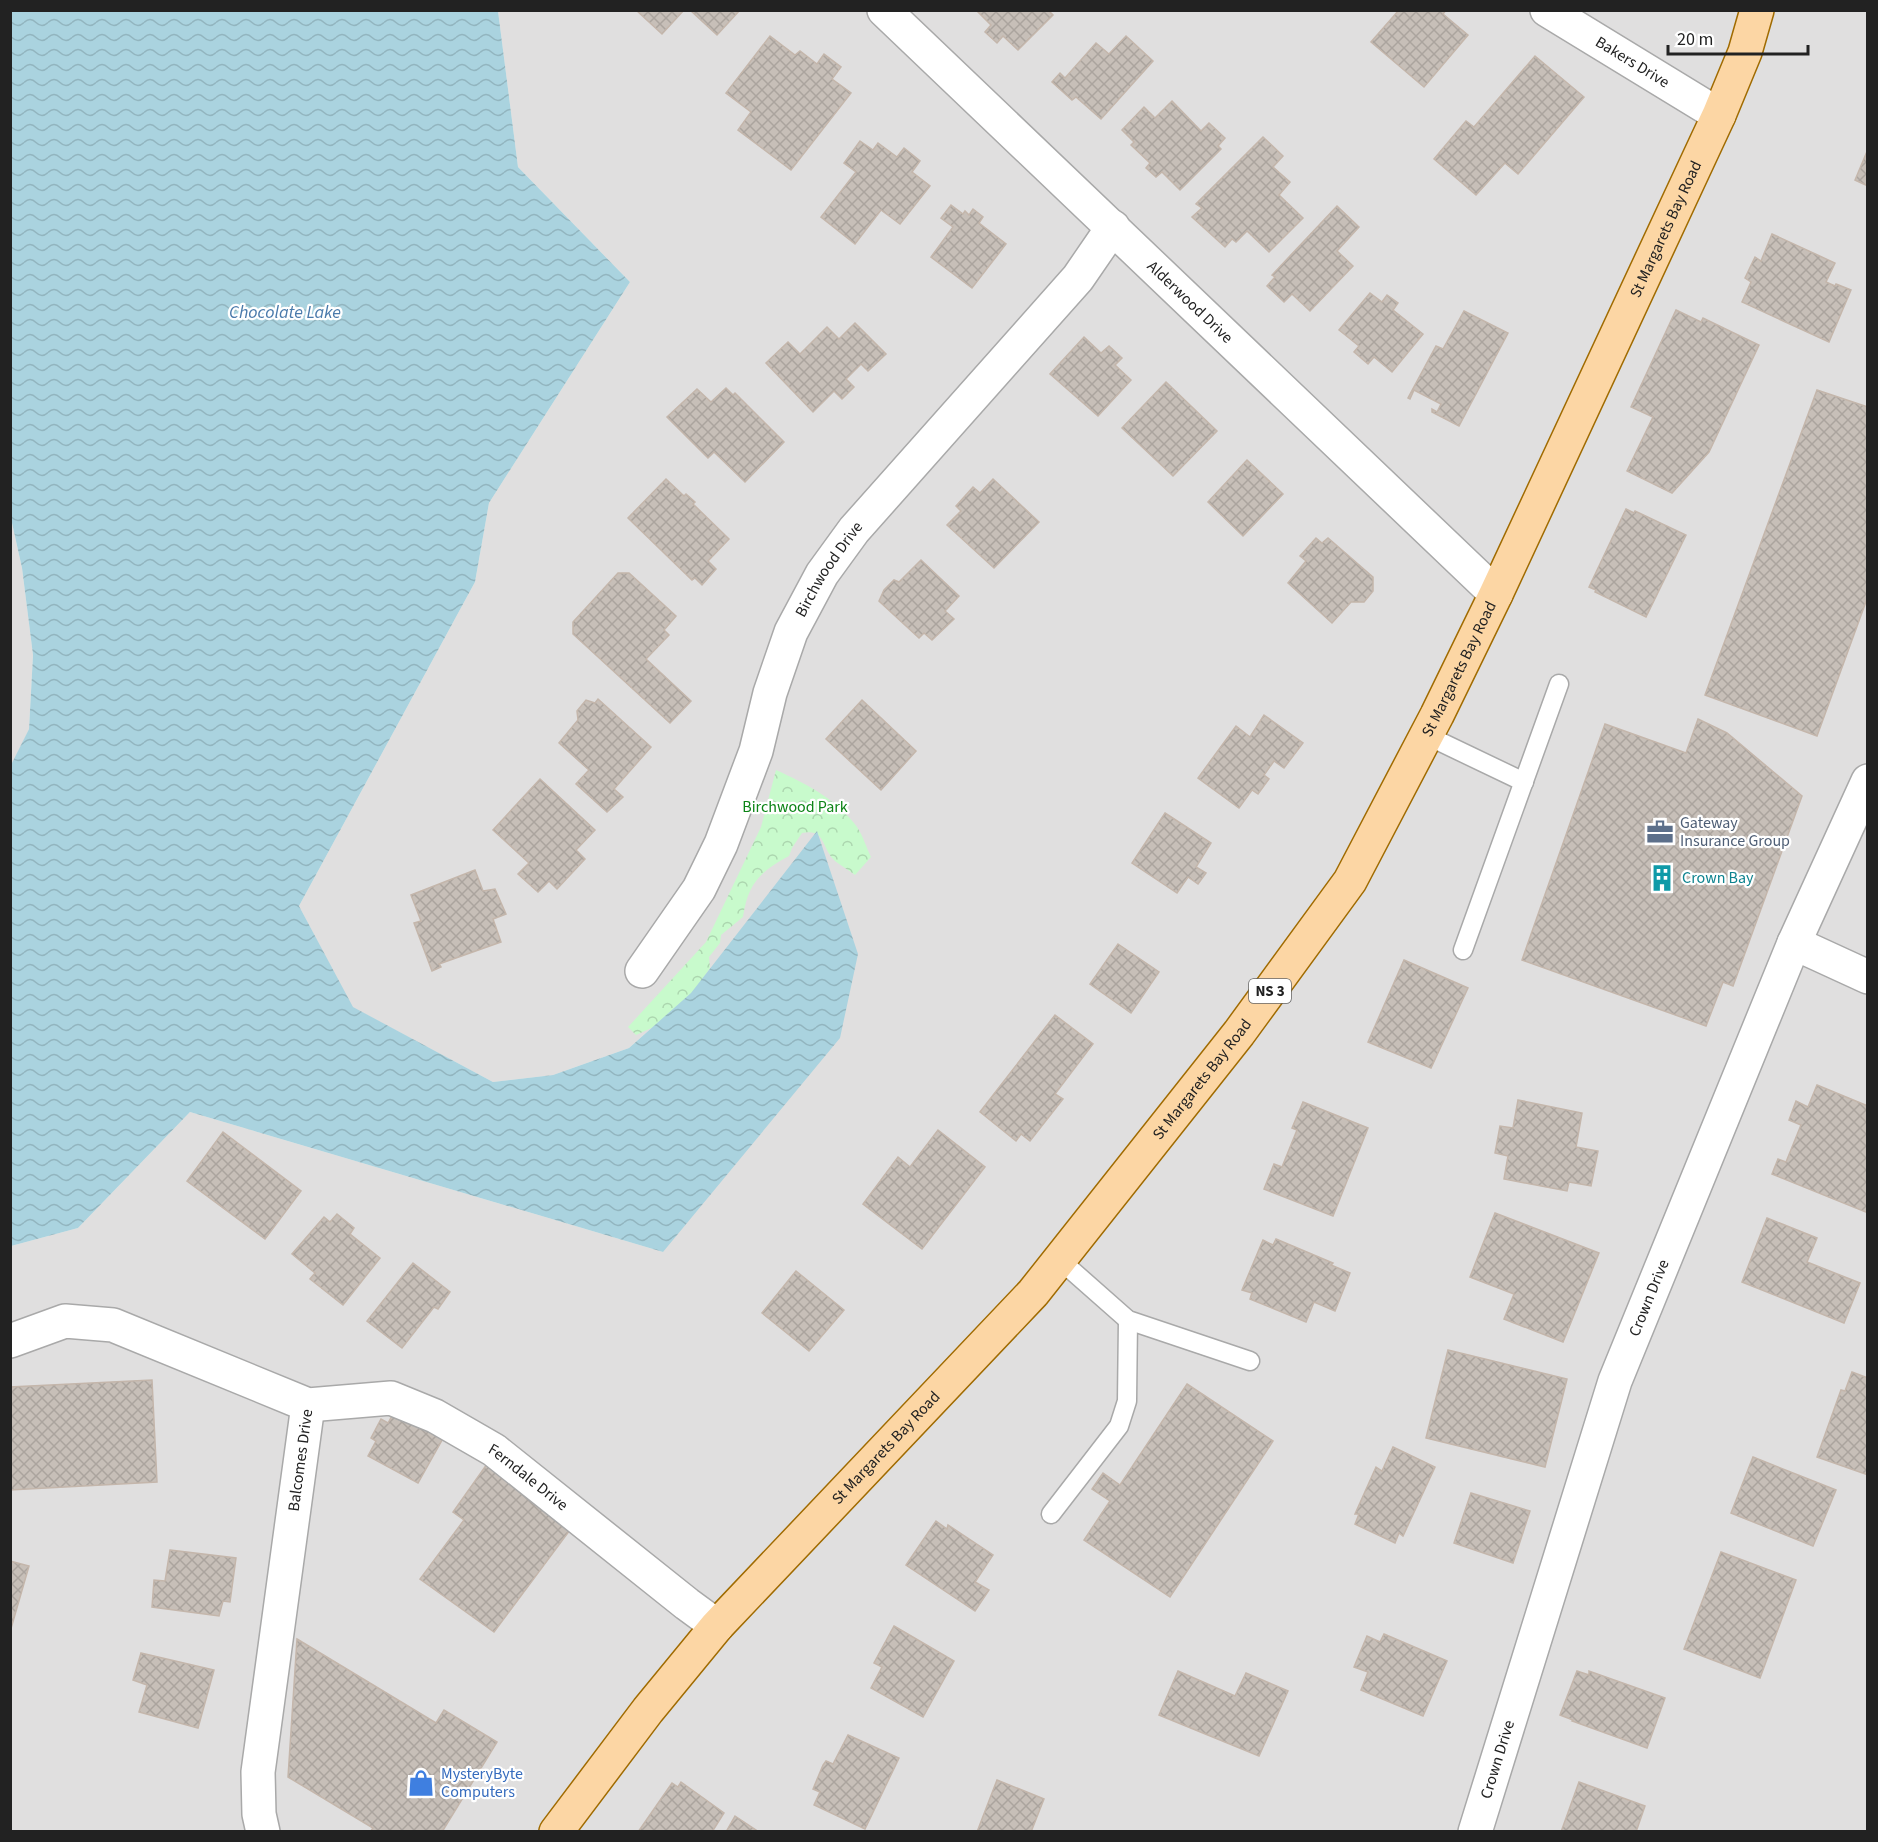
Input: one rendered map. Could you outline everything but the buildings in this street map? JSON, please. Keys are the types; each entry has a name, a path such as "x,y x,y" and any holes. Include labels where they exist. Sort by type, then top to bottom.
{"main road":[{"name":"St Margarets Bay Road","path":"561,1830 648,1710 717,1626 1033,1293 1239,1033 1350,881 1496,594 1719,115 1745,52 1757,10"}],"street":[{"name":"Alderwood Drive","path":"884,10 1496,594"},
{"name":"Bakers Drive","path":"1547,10 1719,115"},
{"name":"Birchwood Drive","path":"642,971 699,889 721,844 756,751 770,693 791,632 822,574 854,530 1078,278 1113,227"},
{"name":"Crown Drive","path":"1475,1832 1615,1380 1794,943 1868,781"},
{"path":"1794,943 1868,977"},
{"name":"Balcomes Drive","path":"10,1341 65,1321 113,1324 308,1405 258,1772 259,1814 263,1832"},
{"name":"Ferndale Drive","path":"308,1405 391,1398 435,1416 494,1450 717,1626"}],"lane":[{"path":"1463,950 1559,684"},
{"path":"1426,735 1524,782"},
{"path":"1060,1260 1128,1320 1250,1361"},
{"path":"1051,1514 1119,1426 1127,1401 1128,1320"}],"shaded area":[{"path":"498,11 1867,11 1867,1831 11,1832 11,1246 78,1228 190,1112 663,1252 691,993 629,1048 553,1075 493,1082 352,1007 299,906 475,582 489,503 630,282 518,167"},
{"path":"10,514 22,568 33,655 29,729 11,767"}],"green space":[{"name":"Birchwood Park","path":"776,770 828,798 846,814 862,835 871,857 855,875 835,861 819,836 810,832 802,833 789,856 763,873 752,887 743,917 721,935 720,943 709,957 710,968 685,1005 667,1021 636,1035 628,1027 706,942 761,827"}],"water":[{"name":"Chocolate Lake","path":"11,10 498,11 518,167 630,282 489,503 475,582 299,906 353,1007 493,1082 553,1075 629,1048 691,993 817,831 858,954 840,1038 663,1252 190,1112 78,1228 11,1246 10,767 29,729 33,655 22,568 10,514"}],"place":[{"name":"Gateway Insurance Group","path":"1660,832"},
{"name":"Crown Bay","path":"1662,878"},
{"name":"MysteryByte Computers","path":"421,1783"}]}
